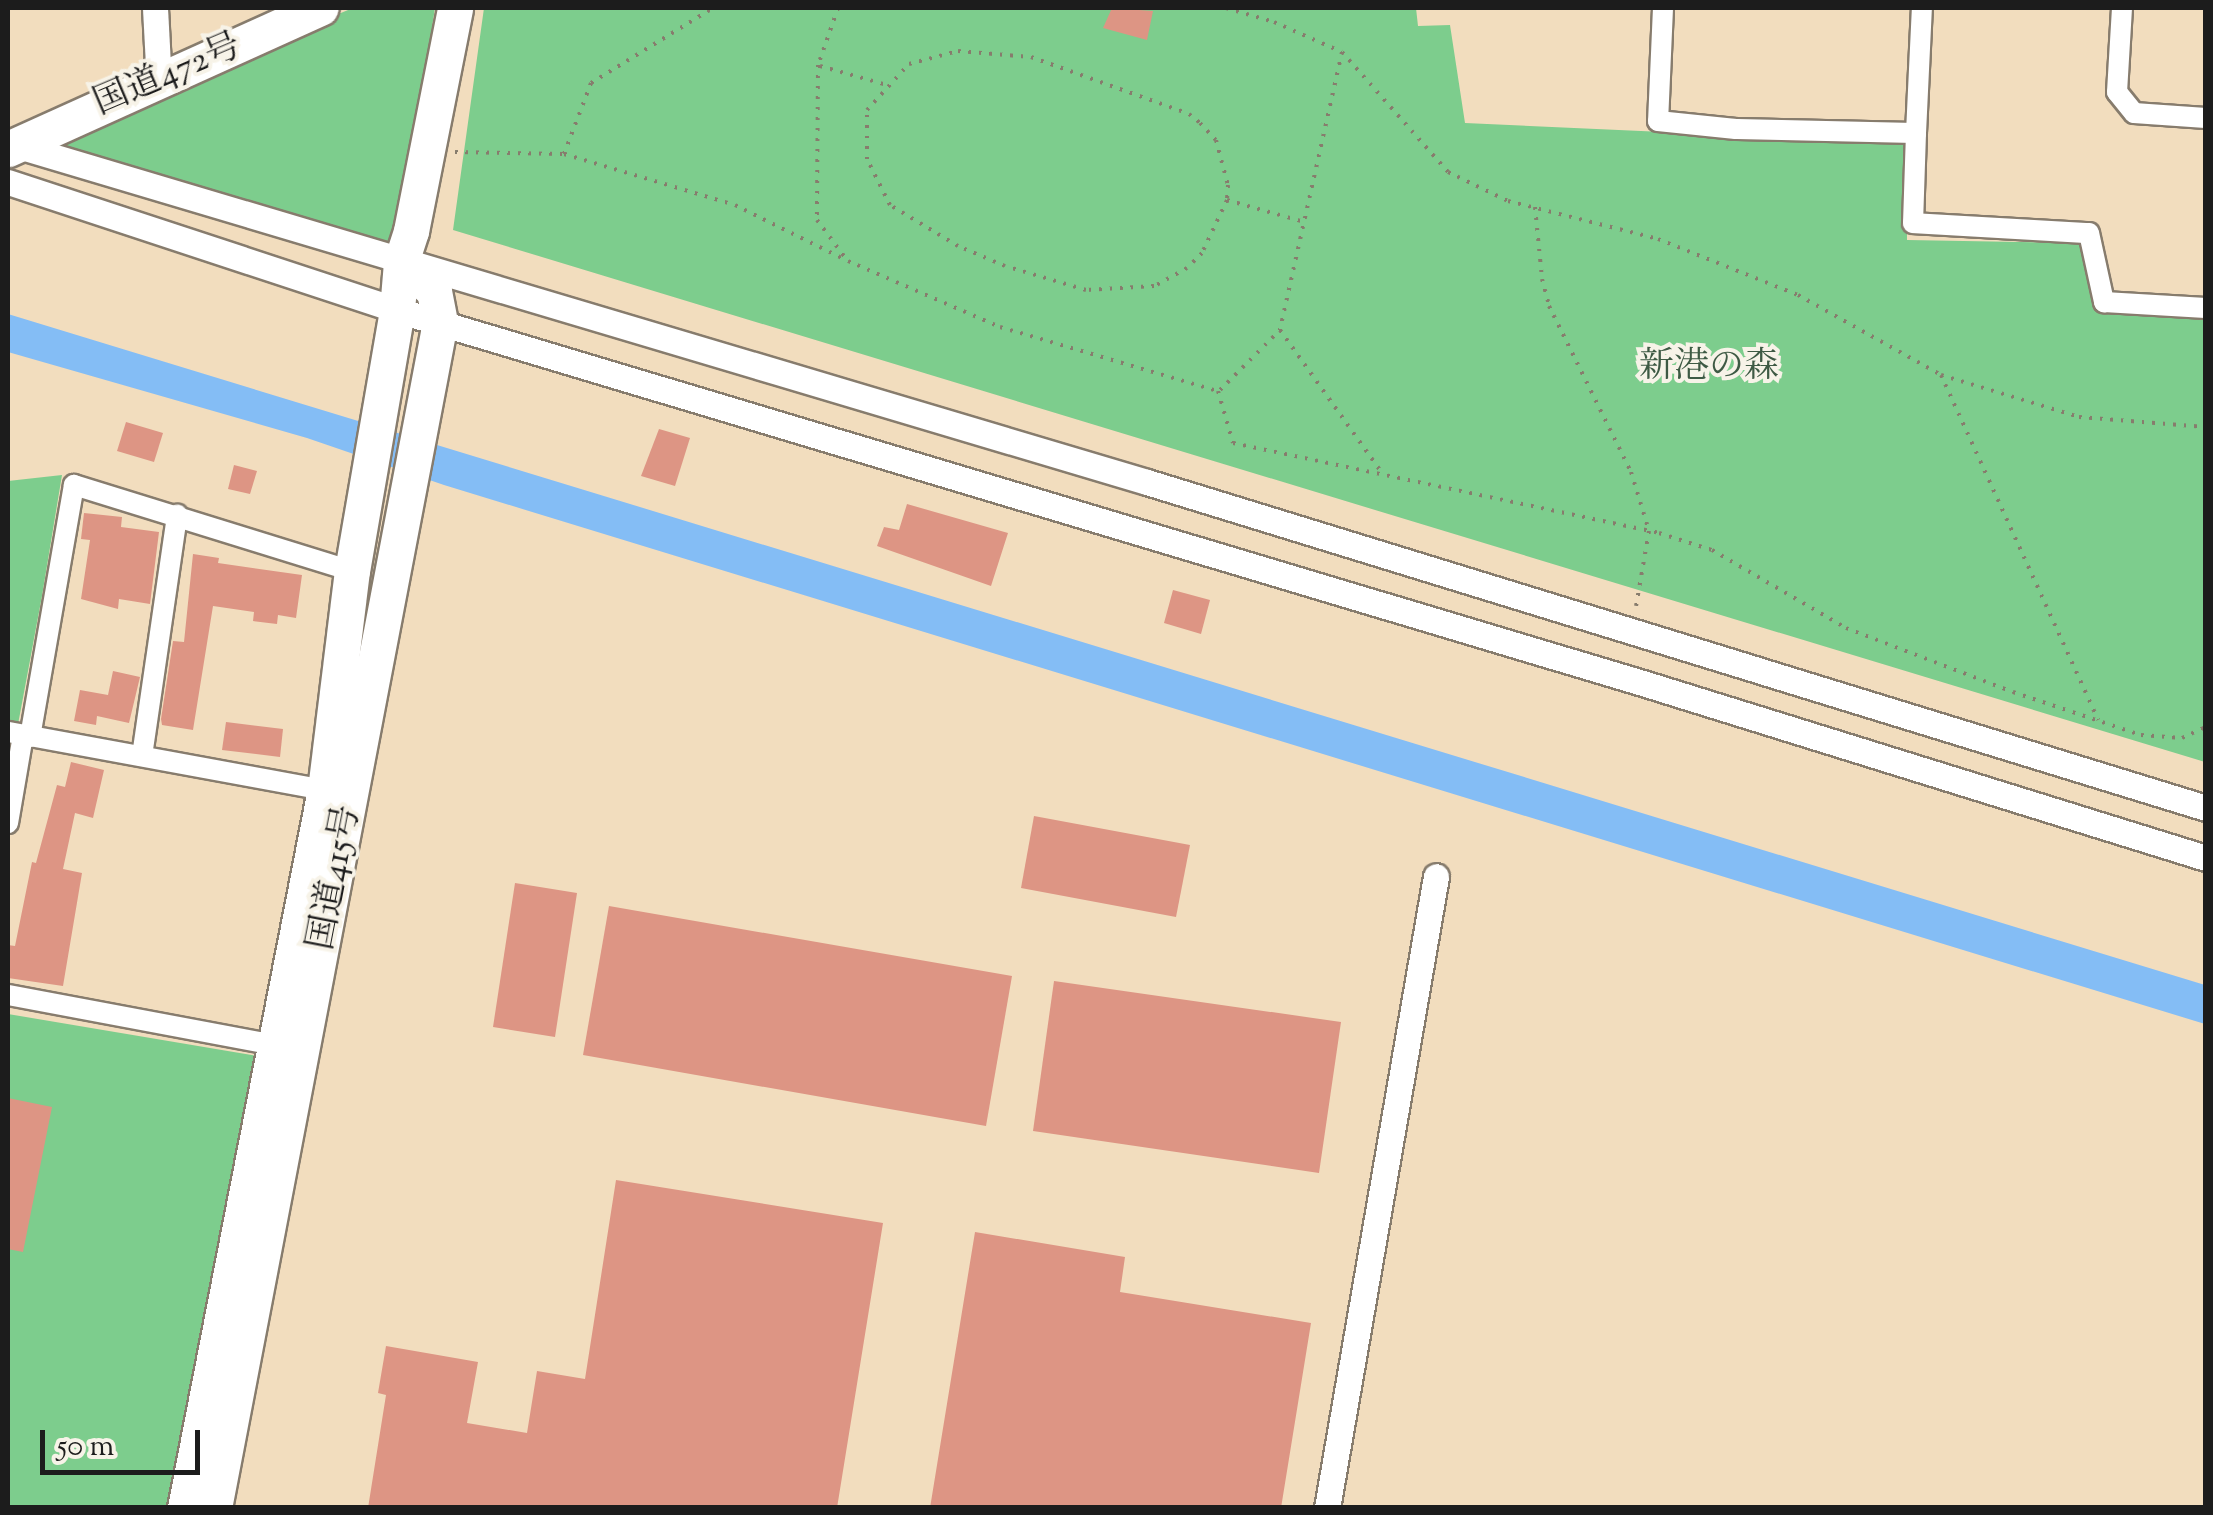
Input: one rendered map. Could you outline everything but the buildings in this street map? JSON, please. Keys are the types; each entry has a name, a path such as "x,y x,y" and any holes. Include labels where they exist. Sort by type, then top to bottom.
{"highway":[{"name":"国道472号","path":"10,146 158,84 321,8"},
{"name":"国道415号","path":"185,1508 325,790 352,571 396,310 400,262 411,231 455,8"},
{"path":"400,262 434,291 440,322"},
{"name":"国道415号","path":"214,1508 440,322"}],"street":[{"path":"155,8 158,84"},
{"path":"1663,8 1658,121 1736,129 1916,134"},
{"path":"1922,8 1913,223 2089,234 2104,302 2206,308"},
{"path":"2122,8 2117,92 2134,113 2206,118"},
{"path":"10,146 1147,482 2206,808"},
{"path":"8,182 396,310 1633,680 2206,858"},
{"path":"8,823 20,735 74,485 352,571"},
{"path":"142,756 177,516"},
{"path":"20,735 325,790"},
{"path":"1327,1508 1436,876"},
{"path":"8,995 276,1045"}],"path":[{"path":"564,154 592,83 713,8"},
{"path":"838,8 818,65 817,220 848,261"},
{"path":"1226,8 1274,22 1342,52 1448,172 1508,201 1658,239 1798,296 1940,375 2079,417 2206,427"},
{"path":"972,50 1032,57 1190,114 1216,140 1222,152 1227,200 1202,253 1187,268 1154,286 1086,290 1005,266 902,214 878,188 867,158 864,134 867,110 888,85 908,64 937,54 972,50"},
{"path":"1218,391 1280,330 1342,52"},
{"path":"818,65 888,85"},
{"path":"450,152 564,154 735,205 848,261 1000,326 1218,391"},
{"path":"1227,200 1304,222"},
{"path":"1535,208 1542,279 1550,306 1631,472 1649,531 1636,606"},
{"path":"1280,330 1383,476"},
{"path":"1940,375 2098,720"},
{"path":"1218,391 1233,442 1649,531 1712,550 1846,628 2098,720 2141,734 2182,738 2206,726"}],"green space":[{"path":"353,8 435,8 397,252 30,140"},
{"name":"新港の森","path":"484,8 1416,8 1418,26 1450,25 1465,123 1907,143 1907,240 2082,243 2097,312 2205,319 2205,762 453,230"},
{"path":"62,475 42,596 8,778 8,481"},
{"path":"8,1014 257,1056 176,1507 8,1507"}],"water":[{"path":"8,314 2205,985 2205,1024 444,485 307,438 8,352"}]}
